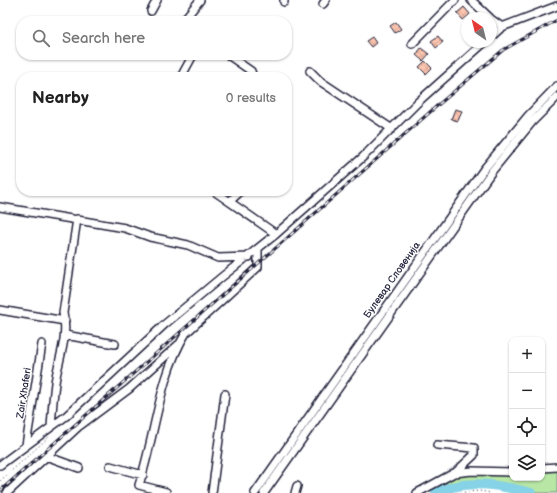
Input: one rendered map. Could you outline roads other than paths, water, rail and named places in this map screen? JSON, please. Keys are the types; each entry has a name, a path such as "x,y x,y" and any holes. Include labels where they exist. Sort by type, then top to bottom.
{"street":[{"path":"151,11 157,0"},
{"path":"188,16 200,0"},
{"path":"412,44 455,0"},
{"path":"471,0 483,12"},
{"path":"497,32 502,28 557,6"},
{"path":"497,24 502,28"},
{"path":"1,463 66,416 166,324 223,276 258,250 392,129 419,101 478,48"},
{"path":"184,72 190,60"},
{"path":"235,60 251,72"},
{"path":"310,71 320,81 392,129"},
{"name":"Булевар Словенија","path":"255,493 484,169 528,116 557,86"},
{"name":"Булевар Словенија","path":"264,493 492,171 532,122 557,97"},
{"path":"222,196 276,234"},
{"path":"230,201 236,196"},
{"path":"0,207 125,228 150,237 188,245 218,258 249,257"},
{"path":"51,427 55,384 65,335 65,321 63,313 77,219"},
{"path":"166,492 140,485 158,408 179,344 186,333 258,267 258,250"},
{"path":"0,310 65,321"},
{"path":"65,335 115,344"},
{"name":"Zair Xhaferi","path":"26,445 42,344"},
{"path":"7,493 78,427 129,389 179,344"},
{"path":"212,493 225,394"},
{"path":"417,493 454,473 472,458 475,452 474,448 437,445"},
{"path":"46,456 79,468"},
{"path":"110,466 143,474"},
{"path":"545,468 557,467"},
{"path":"454,473 472,471 509,472"}],"waterway":[{"path":"436,493 447,488 471,484 483,484 531,493"}],"railway":[{"path":"0,491 438,105 503,50 557,20"}]}
